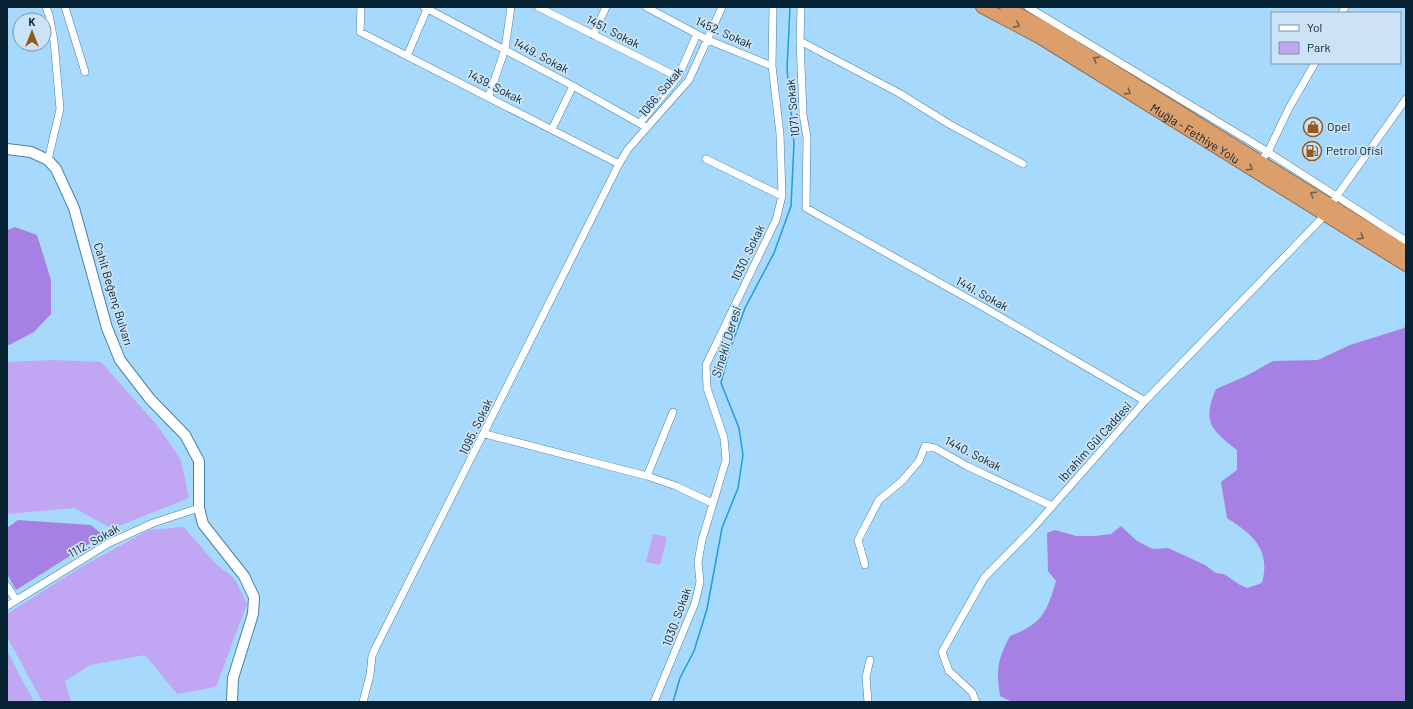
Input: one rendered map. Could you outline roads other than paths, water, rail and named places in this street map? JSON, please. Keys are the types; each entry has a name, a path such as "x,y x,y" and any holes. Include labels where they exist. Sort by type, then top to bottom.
{"highway":[{"name":"Muğla - Fethiye Yolu","path":"982,7 1039,37 1331,205 1406,252"},
{"name":"Muğla - Fethiye Yolu","path":"1006,7 1264,157 1331,205 1406,265"}],"main road":[{"path":"7,149 31,152 48,160"},
{"name":"Cahit Beğenç Bulvarı","path":"48,160 56,169 74,208 107,328 120,360 150,399 185,436 199,461 199,508 203,524 244,576 254,597 253,614 233,678 232,702"}],"street":[{"path":"46,7 54,41 60,109 48,160"},
{"path":"65,7 85,72"},
{"name":"1439. Sokak","path":"361,7 360,32 489,96 619,164"},
{"path":"489,96 505,49 511,7"},
{"name":"1451. Sokak","path":"538,7 678,77"},
{"path":"593,35 606,7"},
{"name":"1452. Sokak","path":"646,7 658,10 708,40 772,66"},
{"name":"1066. Sokak","path":"619,164 643,125 689,80 722,7"},
{"name":"1030. Sokak","path":"654,702 696,604 700,582 698,562 702,540 726,460 724,438 707,388 706,365 776,220 782,196 780,134 772,66 773,7"},
{"name":"1071. Sokak","path":"801,7 800,41 803,114 807,138 806,208"},
{"path":"1028,7 1264,157 1289,108 1314,64"},
{"path":"407,56 426,8"},
{"name":"1449. Sokak","path":"426,8 574,86 643,125"},
{"path":"643,125 678,77 697,34"},
{"path":"800,41 899,93 949,124 1023,164"},
{"path":"552,129 574,86"},
{"name":"Ibrahim Gül Caddesi","path":"976,702 972,692 948,671 942,652 984,578 1052,506 1146,402 1331,205 1405,102"},
{"path":"706,159 782,196"},
{"name":"1095. Sokak","path":"363,702 370,676 372,656 376,647 485,434 619,164"},
{"path":"1331,205 1406,241"},
{"name":"1441. Sokak","path":"806,208 984,308 1146,402"},
{"path":"647,476 673,412"},
{"path":"485,434 647,476 676,486 712,503"},
{"name":"1440. Sokak","path":"866,565 858,540 879,500 902,482 919,460 925,446 935,448 967,466 1052,506"},
{"name":"1112. Sokak","path":"7,606 109,544 153,523 199,508"},
{"path":"7,586 16,600"},
{"path":"868,702 866,677 870,660"}],"waterway":[{"name":"Sinekli Deresi","path":"673,702 680,678 694,651 707,609 722,528 738,488 743,455 739,428 721,383 729,352 745,308 774,253 791,206 794,144 787,69 790,7"}],"place":[{"name":"Opel","path":"1313,127"},
{"name":"Petrol Ofisi","path":"1312,151"}]}
